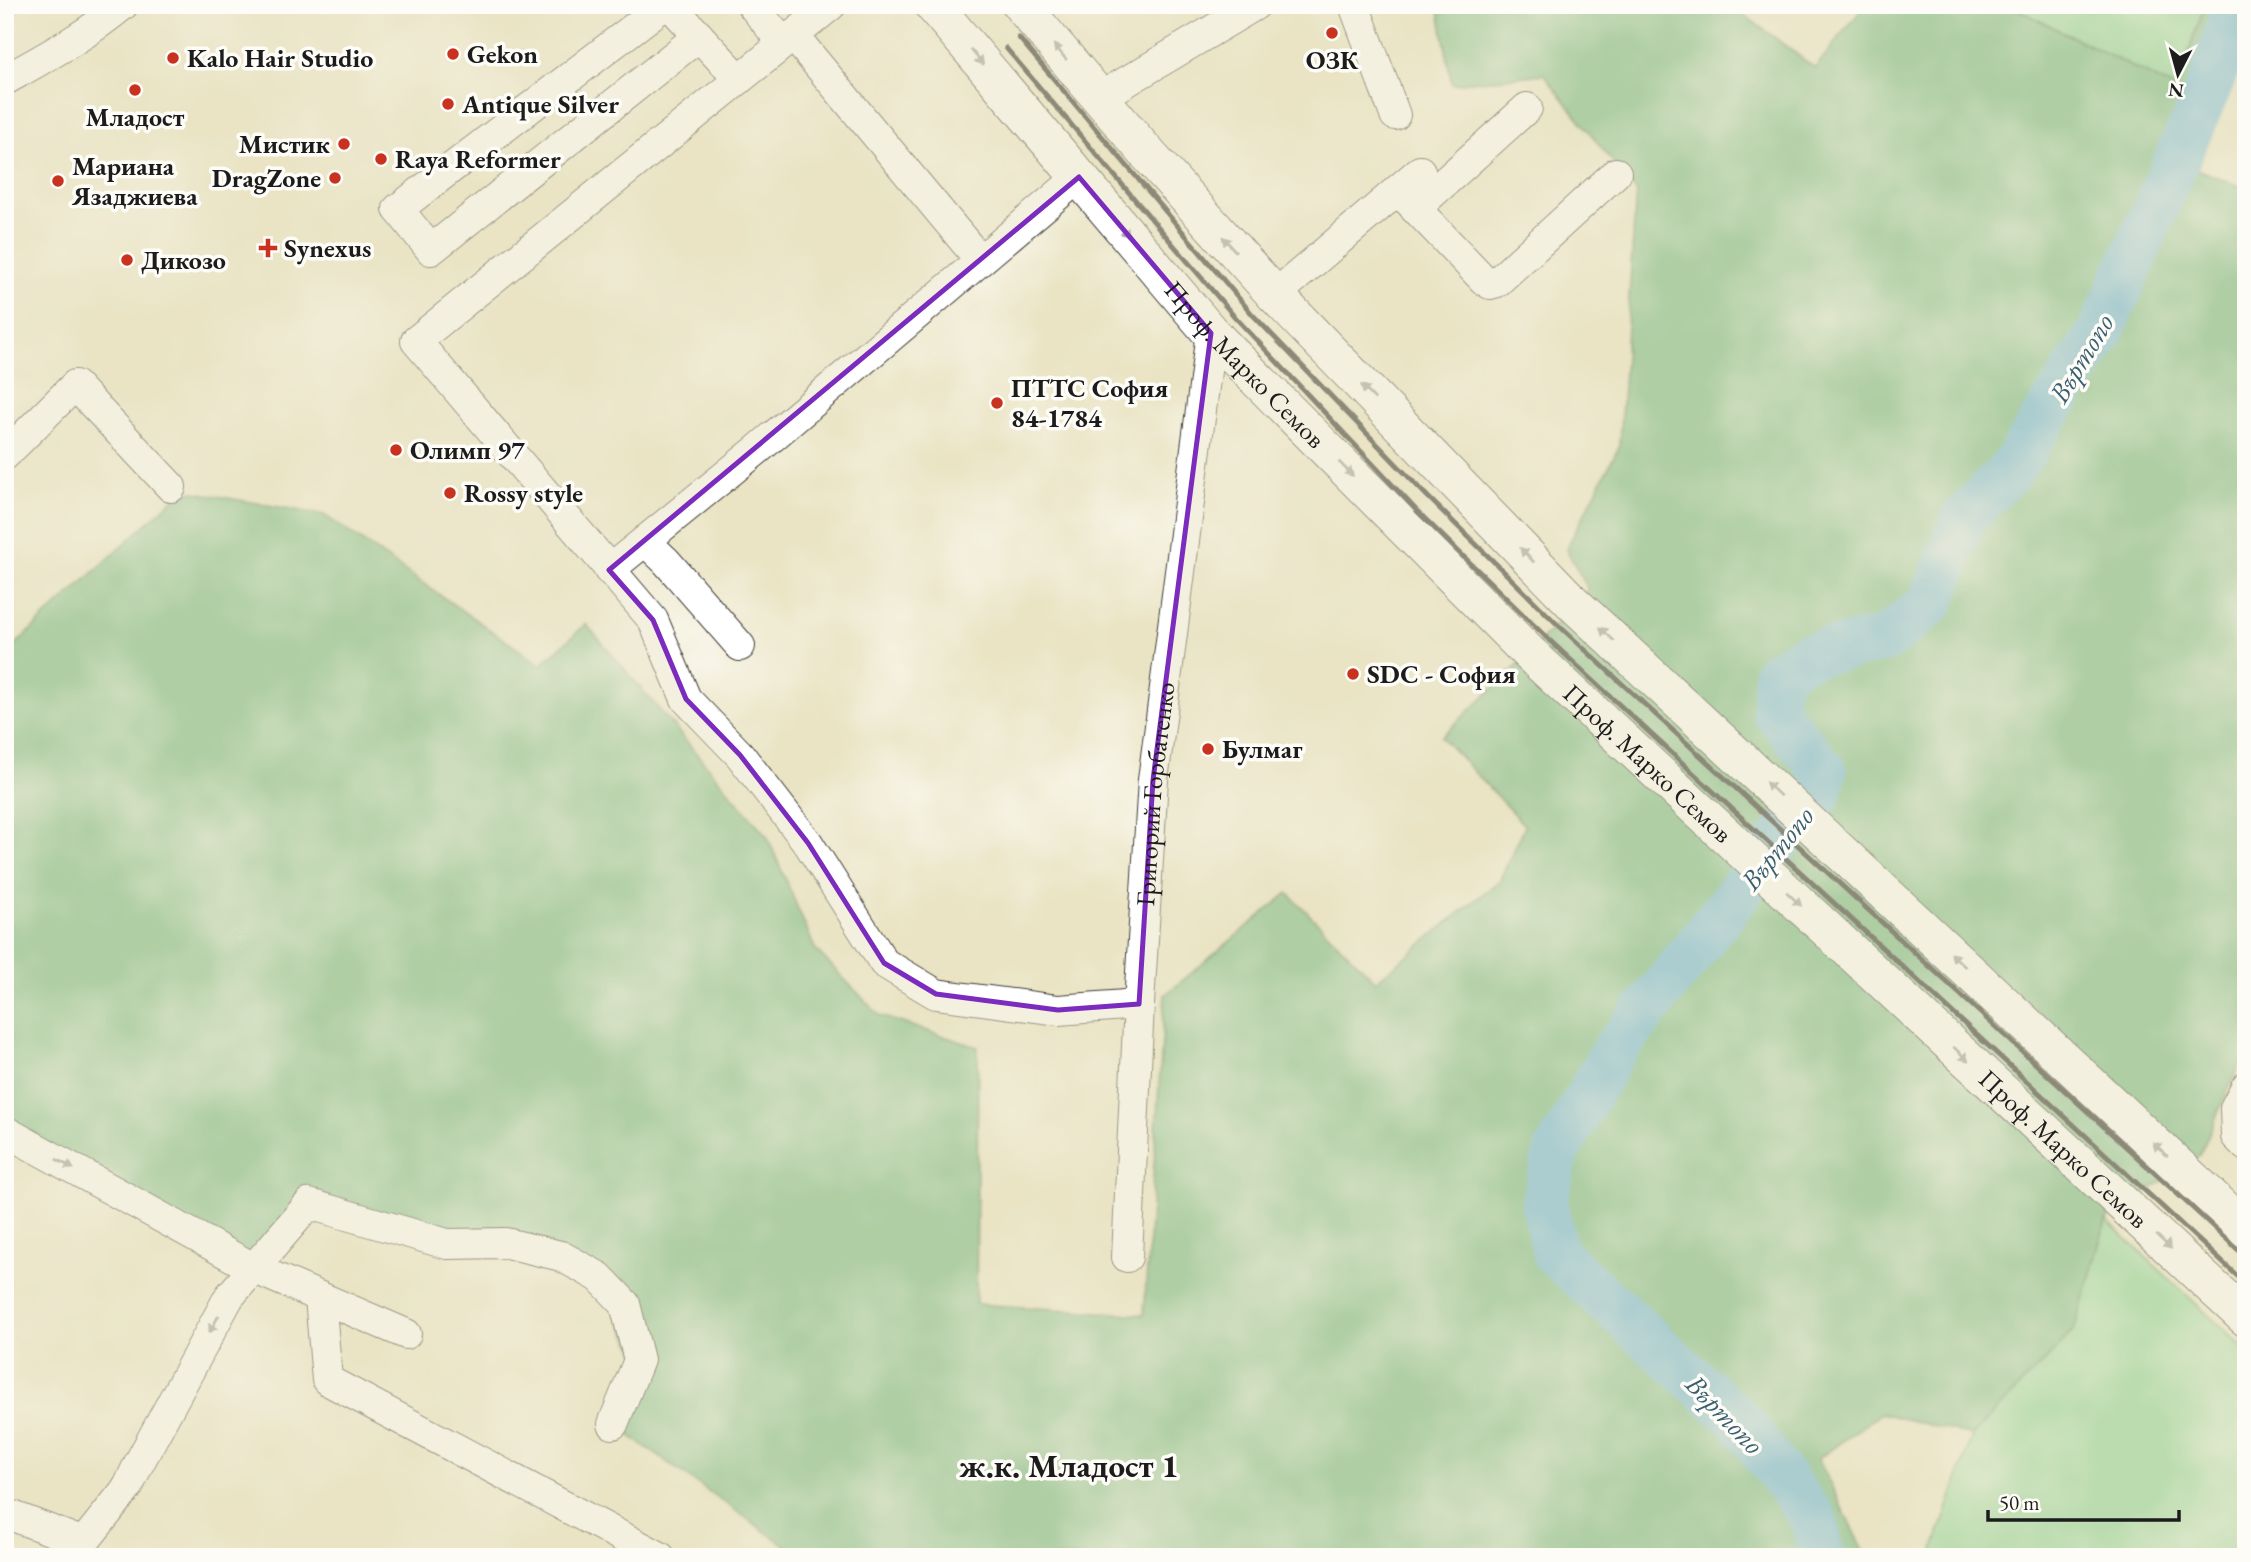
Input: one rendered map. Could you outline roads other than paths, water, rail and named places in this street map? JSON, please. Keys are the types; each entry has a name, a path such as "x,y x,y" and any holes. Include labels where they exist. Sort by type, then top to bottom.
{"main road":[{"name":"Проф. Марко Семов","path":"933,5 1211,333 1529,653 2246,1318"},
{"path":"1021,5 1099,98 1275,295 1574,604 2246,1229"}],"street":[{"path":"5,80 55,52 123,5"},
{"path":"664,5 398,209 431,250 699,36"},
{"path":"670,5 738,79"},
{"path":"752,5 788,39 980,260"},
{"path":"831,5 416,341 653,620 686,699 740,755 807,843 884,963 936,994 1058,1010 1139,1004"},
{"path":"1099,98 1255,5"},
{"path":"1354,5 1395,115"},
{"path":"1275,295 1411,190 1527,108"},
{"path":"1411,190 1484,281 1490,284 1497,282 1616,173"},
{"path":"610,570 757,450 1079,177"},
{"name":"Григорий Горбатенко","path":"1127,1257 1153,780 1211,333"},
{"path":"5,455 75,385 171,487"},
{"path":"645,541 666,561 740,646"},
{"path":"2241,1141 2235,1108 2246,1087"},
{"path":"5,1131 253,1268 406,1334"},
{"path":"5,1513 78,1550 128,1488 229,1297 309,1204 447,1244 506,1243 561,1256 599,1277 625,1304 639,1360 613,1424"},
{"path":"320,1297 327,1380 660,1557"}],"waterway":[{"name":"Въртопо","path":"1822,1557 1814,1519 1740,1421 1556,1255 1544,1203 1557,1151 1613,1052 1780,840 1818,796 1824,771 1775,711 1776,674 1808,655 1886,639 1932,602 1964,518 2012,469 2101,331 2212,80 2236,5"}],"railway":[{"path":"1019,38 1253,315 1428,497 1556,623 2246,1257"},
{"path":"1006,48 1234,316 1416,510 1545,636 2246,1284"}],"place":[{"name":"ОЗК","path":"1332,33"},
{"name":"Gekon","path":"453,54"},
{"name":"Kalo Hair Studio","path":"173,58"},
{"name":"Младост","path":"135,90"},
{"name":"Antique Silver","path":"448,104"},
{"name":"Мистик","path":"344,144"},
{"name":"Raya Reformer","path":"381,159"},
{"name":"DragZone","path":"335,178"},
{"name":"Мариана Язаджиева","path":"58,181"},
{"name":"Synexus","path":"268,248"},
{"name":"Дикозо","path":"127,260"},
{"name":"ПТТС София 84-1784","path":"997,403"},
{"name":"Олимп 97","path":"396,450"},
{"name":"Rossy style","path":"450,493"},
{"name":"SDC - София","path":"1353,674"},
{"name":"Булмаг","path":"1208,749"}],"district":[{"name":"ж.к. Младост 1","path":"1069,1465"}]}
